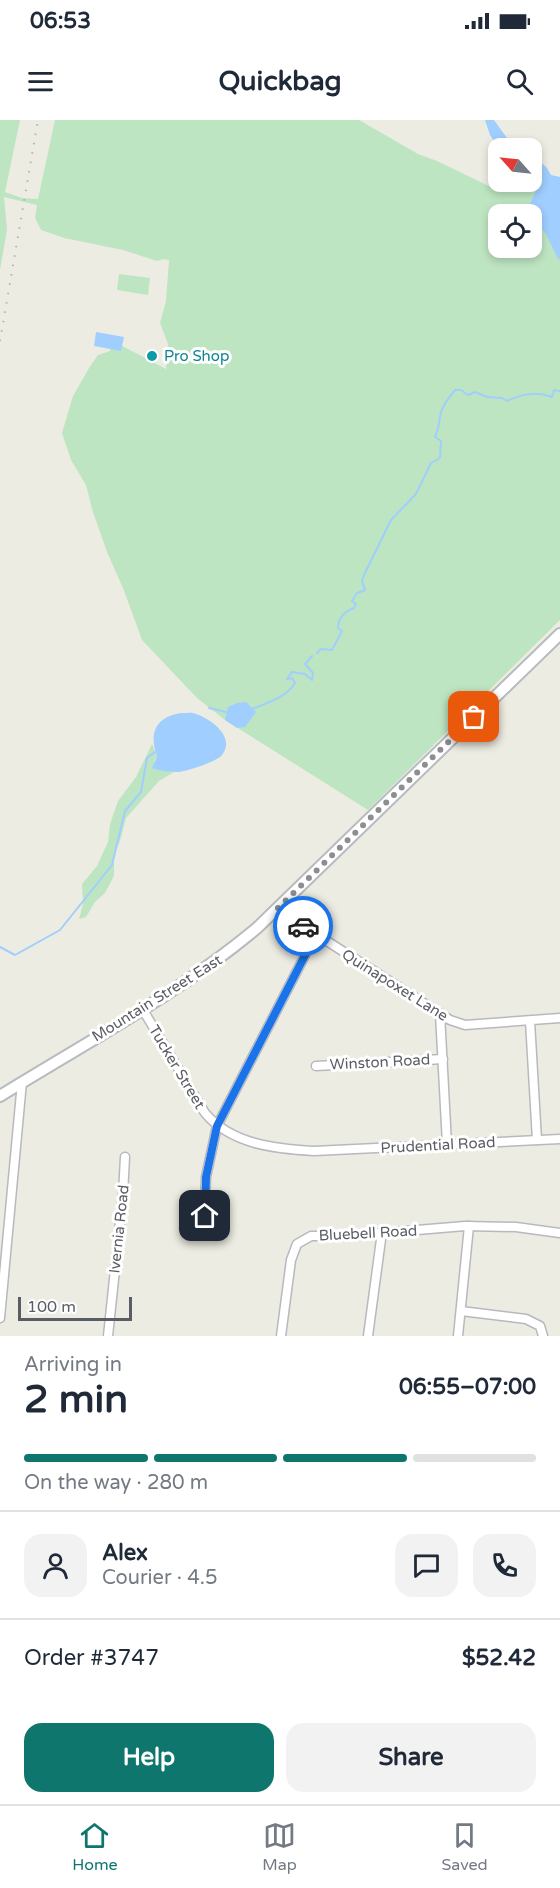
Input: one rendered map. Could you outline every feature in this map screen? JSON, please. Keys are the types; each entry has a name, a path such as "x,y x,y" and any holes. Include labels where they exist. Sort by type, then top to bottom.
{"main road":[{"name":"Mountain Street East","path":"0,1096 143,1010 222,958 277,909 560,634"}],"street":[{"name":"Quinapoxet Lane","path":"277,909 450,1020 465,1025 560,1018"},
{"path":"204,1224 206,1177 217,1126 316,934"},
{"name":"Tucker Street","path":"143,1010 205,1113 217,1126 246,1141 297,1150 315,1150"},
{"path":"440,1014 447,1144"},
{"path":"530,1021 537,1140"},
{"name":"Winston Road","path":"316,1066 443,1059"},
{"path":"0,1318 22,1082"},
{"name":"Prudential Road","path":"315,1150 560,1139"},
{"name":"Ivernia Road","path":"108,1336 125,1157"},
{"path":"458,1336 469,1226"},
{"name":"Bluebell Road","path":"281,1336 291,1260 297,1244 311,1236 469,1226 516,1227 560,1233"},
{"path":"368,1336 382,1232"},
{"path":"461,1311 529,1319 540,1326 543,1336"}],"green space":[{"path":"0,120 20,120 5,192 22,198 38,199 55,120 359,120 418,154 488,186 488,192 542,192 542,188 560,182 560,620 368,810 225,720 197,698 142,640 107,552 86,485 71,460 62,433 73,396 98,355 110,351 111,340 166,369 168,344 160,323 166,301 169,260 157,261 123,250 64,238 41,230 35,218 37,205 4,197 7,230 0,270"},
{"path":"119,274 150,278 148,295 117,290"},
{"path":"152,744 157,756 154,761 160,769 174,772 159,781 126,818 114,854 114,876 105,893 95,902 86,917 79,919 83,904 82,884 97,866 108,842 110,824 118,801 136,777"}],"water":[{"path":"485,120 494,120 507,138 492,138"},
{"path":"542,163 551,175 560,177 560,260 542,229 542,204 530,204 535,192 542,192"},
{"path":"96,332 124,337 121,351 94,346"},
{"path":"246,702 256,712 245,727 237,728 225,720 228,707"},
{"path":"182,713 202,716 215,724 224,735 226,748 219,757 196,768 169,772 152,768 157,756 154,747 154,733 157,727 166,718"}],"waterway":[{"path":"317,653 321,649 332,650 342,631 338,628 339,621 345,613 354,608 356,604 352,601 357,593 365,590 362,581 364,575 391,520 416,494 431,463 440,458 441,441 435,437 442,409 455,390 461,390 468,395 475,392 507,401 529,394 552,397 554,390 560,391"},
{"path":"252,709 287,692 295,683 292,678 287,679 292,672 305,674 312,680 313,673 305,664 312,656"},
{"path":"209,708 226,712"},
{"path":"0,947 15,955 60,930 112,865 125,811 141,792 147,758 155,752"}],"railway":[{"path":"0,341 38,120"}],"way so far":[{"path":"303,926 277,909 474,717"}],"place":[{"name":"Pro Shop","path":"152,356"}],"route":[{"path":"205,1216 206,1177 217,1126 316,934 303,926"}]}
